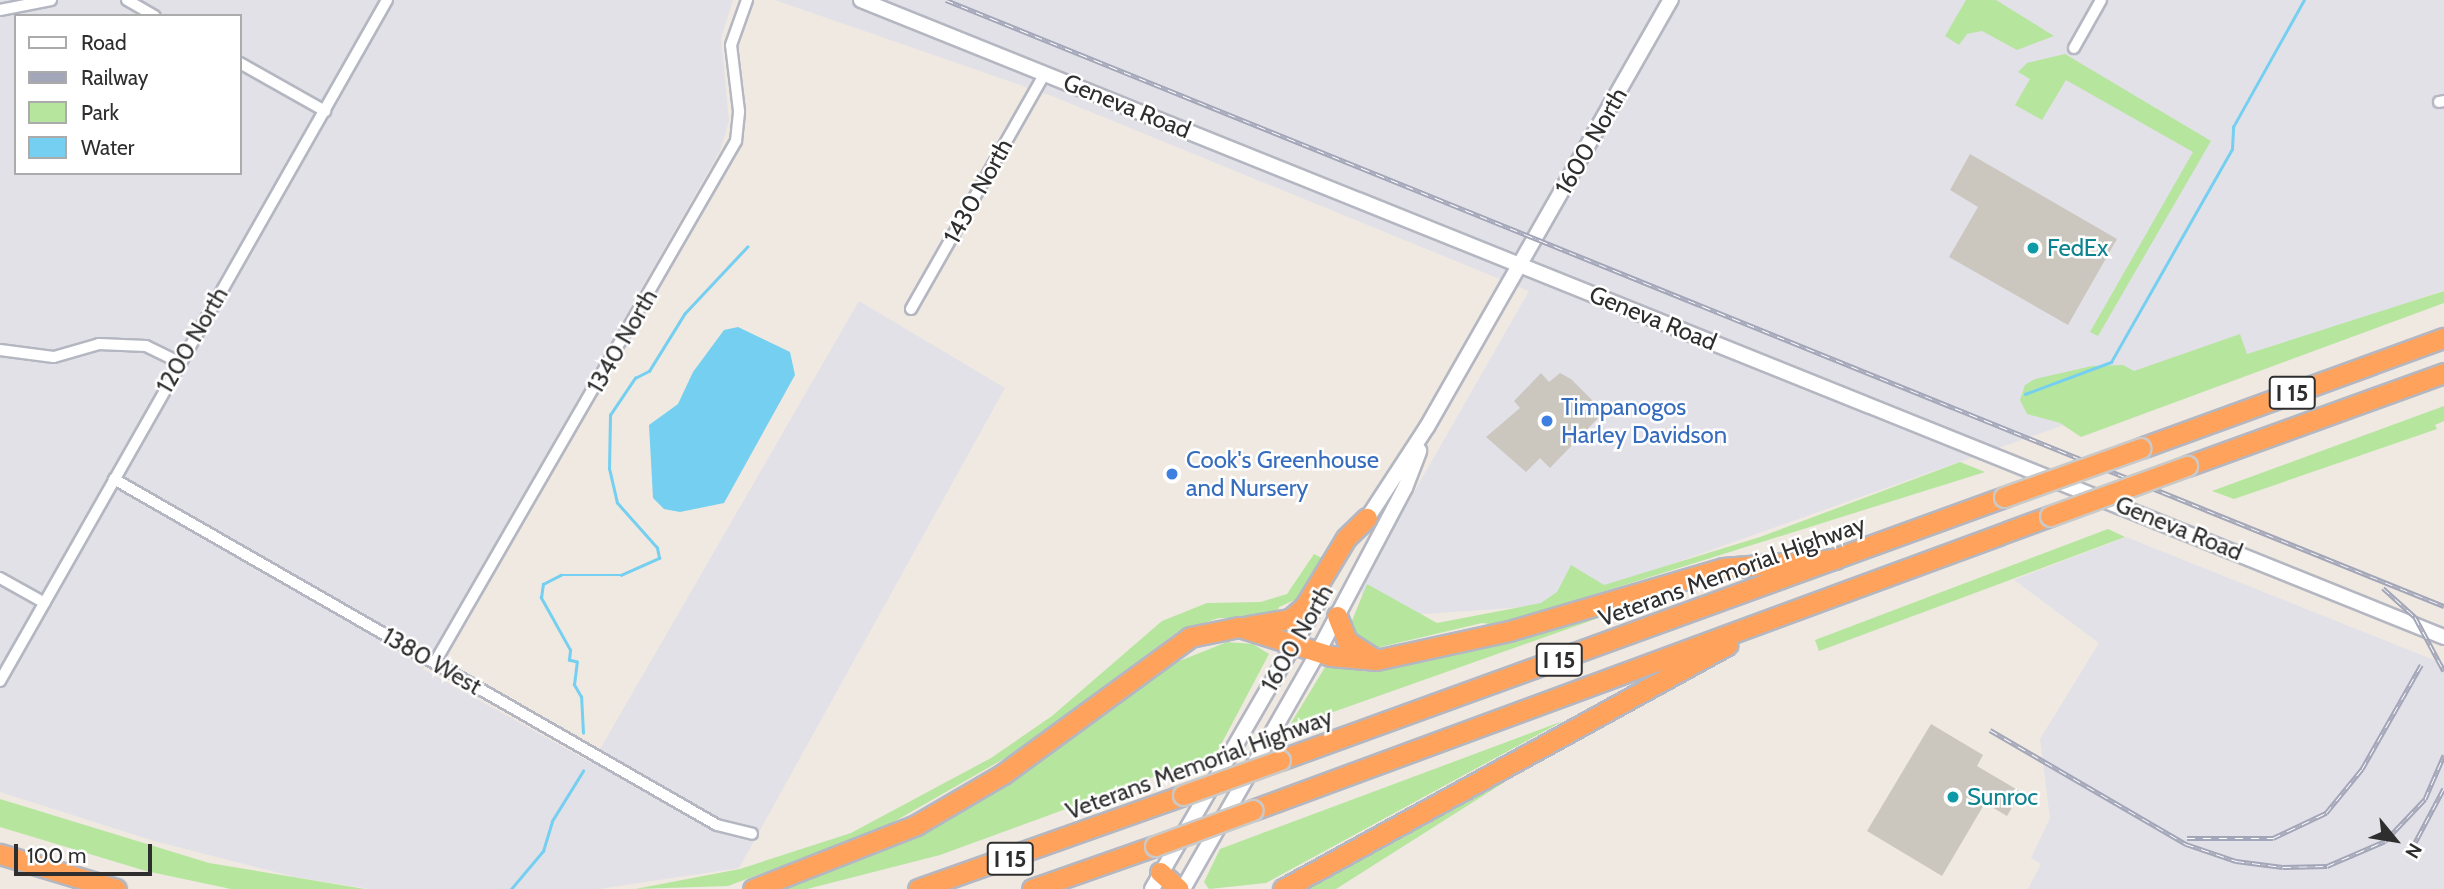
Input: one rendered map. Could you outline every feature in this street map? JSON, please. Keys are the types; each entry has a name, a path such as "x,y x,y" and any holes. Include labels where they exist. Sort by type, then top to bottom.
{"highway":[{"name":"Veterans Memorial Highway","path":"918,889 2444,338"},
{"name":"I 15","path":"1032,889 2444,373"},
{"path":"753,889 916,825 1003,774 1190,637 1290,619 1305,606 1346,538 1367,519"},
{"path":"1239,627 1318,652 1376,660 1509,631 1723,568 1836,559"},
{"path":"1283,889 1793,610"},
{"path":"1337,616 1347,641 1376,660"},
{"path":"0,853 116,889"},
{"path":"1156,881 1181,889"}],"main road":[{"name":"Geneva Road","path":"861,0 2444,637"},
{"name":"1600 North","path":"1156,881 1367,519 1427,426 1522,264 1671,0"},
{"name":"1600 North","path":"1181,889 1318,652 1405,488 1427,426"}],"street":[{"path":"0,10 51,0"},
{"path":"127,0 152,14"},
{"name":"1200 North","path":"0,681 387,0"},
{"path":"2074,48 2101,0"},
{"name":"1340 North","path":"435,662 736,141 739,111 730,46 745,1"},
{"path":"242,64 325,111"},
{"name":"1430 North","path":"911,309 1045,73"},
{"path":"0,350 54,357 99,344 146,346 179,362"},
{"name":"1380 West","path":"114,479 717,825 752,834"},
{"path":"0,578 45,603"}],"shaded area":[{"path":"0,0 733,0 721,38 729,121 720,151 423,669 592,763 859,301 1005,388 739,868 599,889 371,889 295,877 154,841 0,792"},
{"path":"775,0 2444,0 2444,290 1556,605 1364,618 1361,585 1529,291 1052,96"},
{"path":"2126,537 2444,664 2444,889 2028,889 2041,864 2031,858 2050,818 2040,739 2099,643 2014,580"}],"green space":[{"path":"1966,0 1996,0 2054,36 2017,50 1982,31 1967,34 1959,45 1945,36"},
{"path":"2065,54 2211,141 2098,336 2090,332 2193,152 2066,80 2042,120 2015,105 2030,79 2018,72 2027,63"},
{"path":"2444,291 2444,303 2081,437 2060,423 2027,414 2020,400 2025,385 2035,379 2092,366 2123,365 2134,371 2240,334 2247,354"},
{"path":"2444,406 2444,421 2435,425 2437,429 2234,499 2212,491"},
{"path":"1960,462 1985,472 1497,625 1482,623 1372,649 1361,646 1349,628 1367,584 1437,623 1541,603 1557,592 1571,565 1604,585 1760,537"},
{"path":"2108,529 2125,537 1819,651 1815,640"},
{"path":"1314,554 1324,559 1301,597 1279,607 1274,619 1219,618 1177,632 1014,753 883,828 728,886 635,889 740,869 851,833 991,758 1052,716 1162,621 1207,603 1261,602 1287,594"},
{"path":"1605,611 1607,615 1288,728 1327,664 1368,672 1392,669"},
{"path":"1227,642 1253,644 1269,654 1216,754 940,855 807,889 784,889 888,849 1007,786 1167,666"},
{"path":"1563,721 1266,883 1209,889 1204,882 1220,849"},
{"path":"1533,764 1336,889 1309,889 1491,788"},
{"path":"0,799 209,863 365,889 231,889 146,871 0,827"}],"water":[{"path":"738,327 790,352 795,375 724,503 680,512 664,509 653,498 649,425 678,404 693,372 724,330"}],"building":[{"name":"FedEx","path":"1970,154 2117,239 2068,325 1949,257 1978,207 1950,190"},
{"name":"Timpanogos Harley Davidson","path":"1541,373 1549,382 1560,373 1571,379 1604,412 1550,468 1540,458 1526,472 1486,437 1520,408 1514,401"},
{"name":"Sunroc","path":"1931,724 1983,755 1977,766 2021,792 2007,816 1985,803 1942,876 1867,831"}],"waterway":[{"path":"2025,394 2111,362 2232,149 2233,127 2304,0"},
{"path":"583,733 581,697 574,685 577,662 569,660 570,650 541,598 543,584 561,575 621,575 659,558 657,548 617,503 609,469 610,415 635,378 649,371 685,313 747,247"},
{"path":"511,889 543,851 552,821 583,771"}],"railway":[{"path":"946,0 2444,606"},
{"path":"2383,588 2415,617 2444,671"},
{"path":"2187,838 2273,838 2326,813 2362,769 2421,665"},
{"path":"1990,730 2186,844 2236,861 2283,867 2327,866 2385,841 2425,799 2444,755"},
{"path":"2410,852 2444,788"}],"place":[{"name":"FedEx","path":"2033,248"},
{"name":"Timpanogos Harley Davidson","path":"1547,421"},
{"name":"Cook's Greenhouse and Nursery","path":"1172,474"},
{"name":"Sunroc","path":"1953,797"}]}
